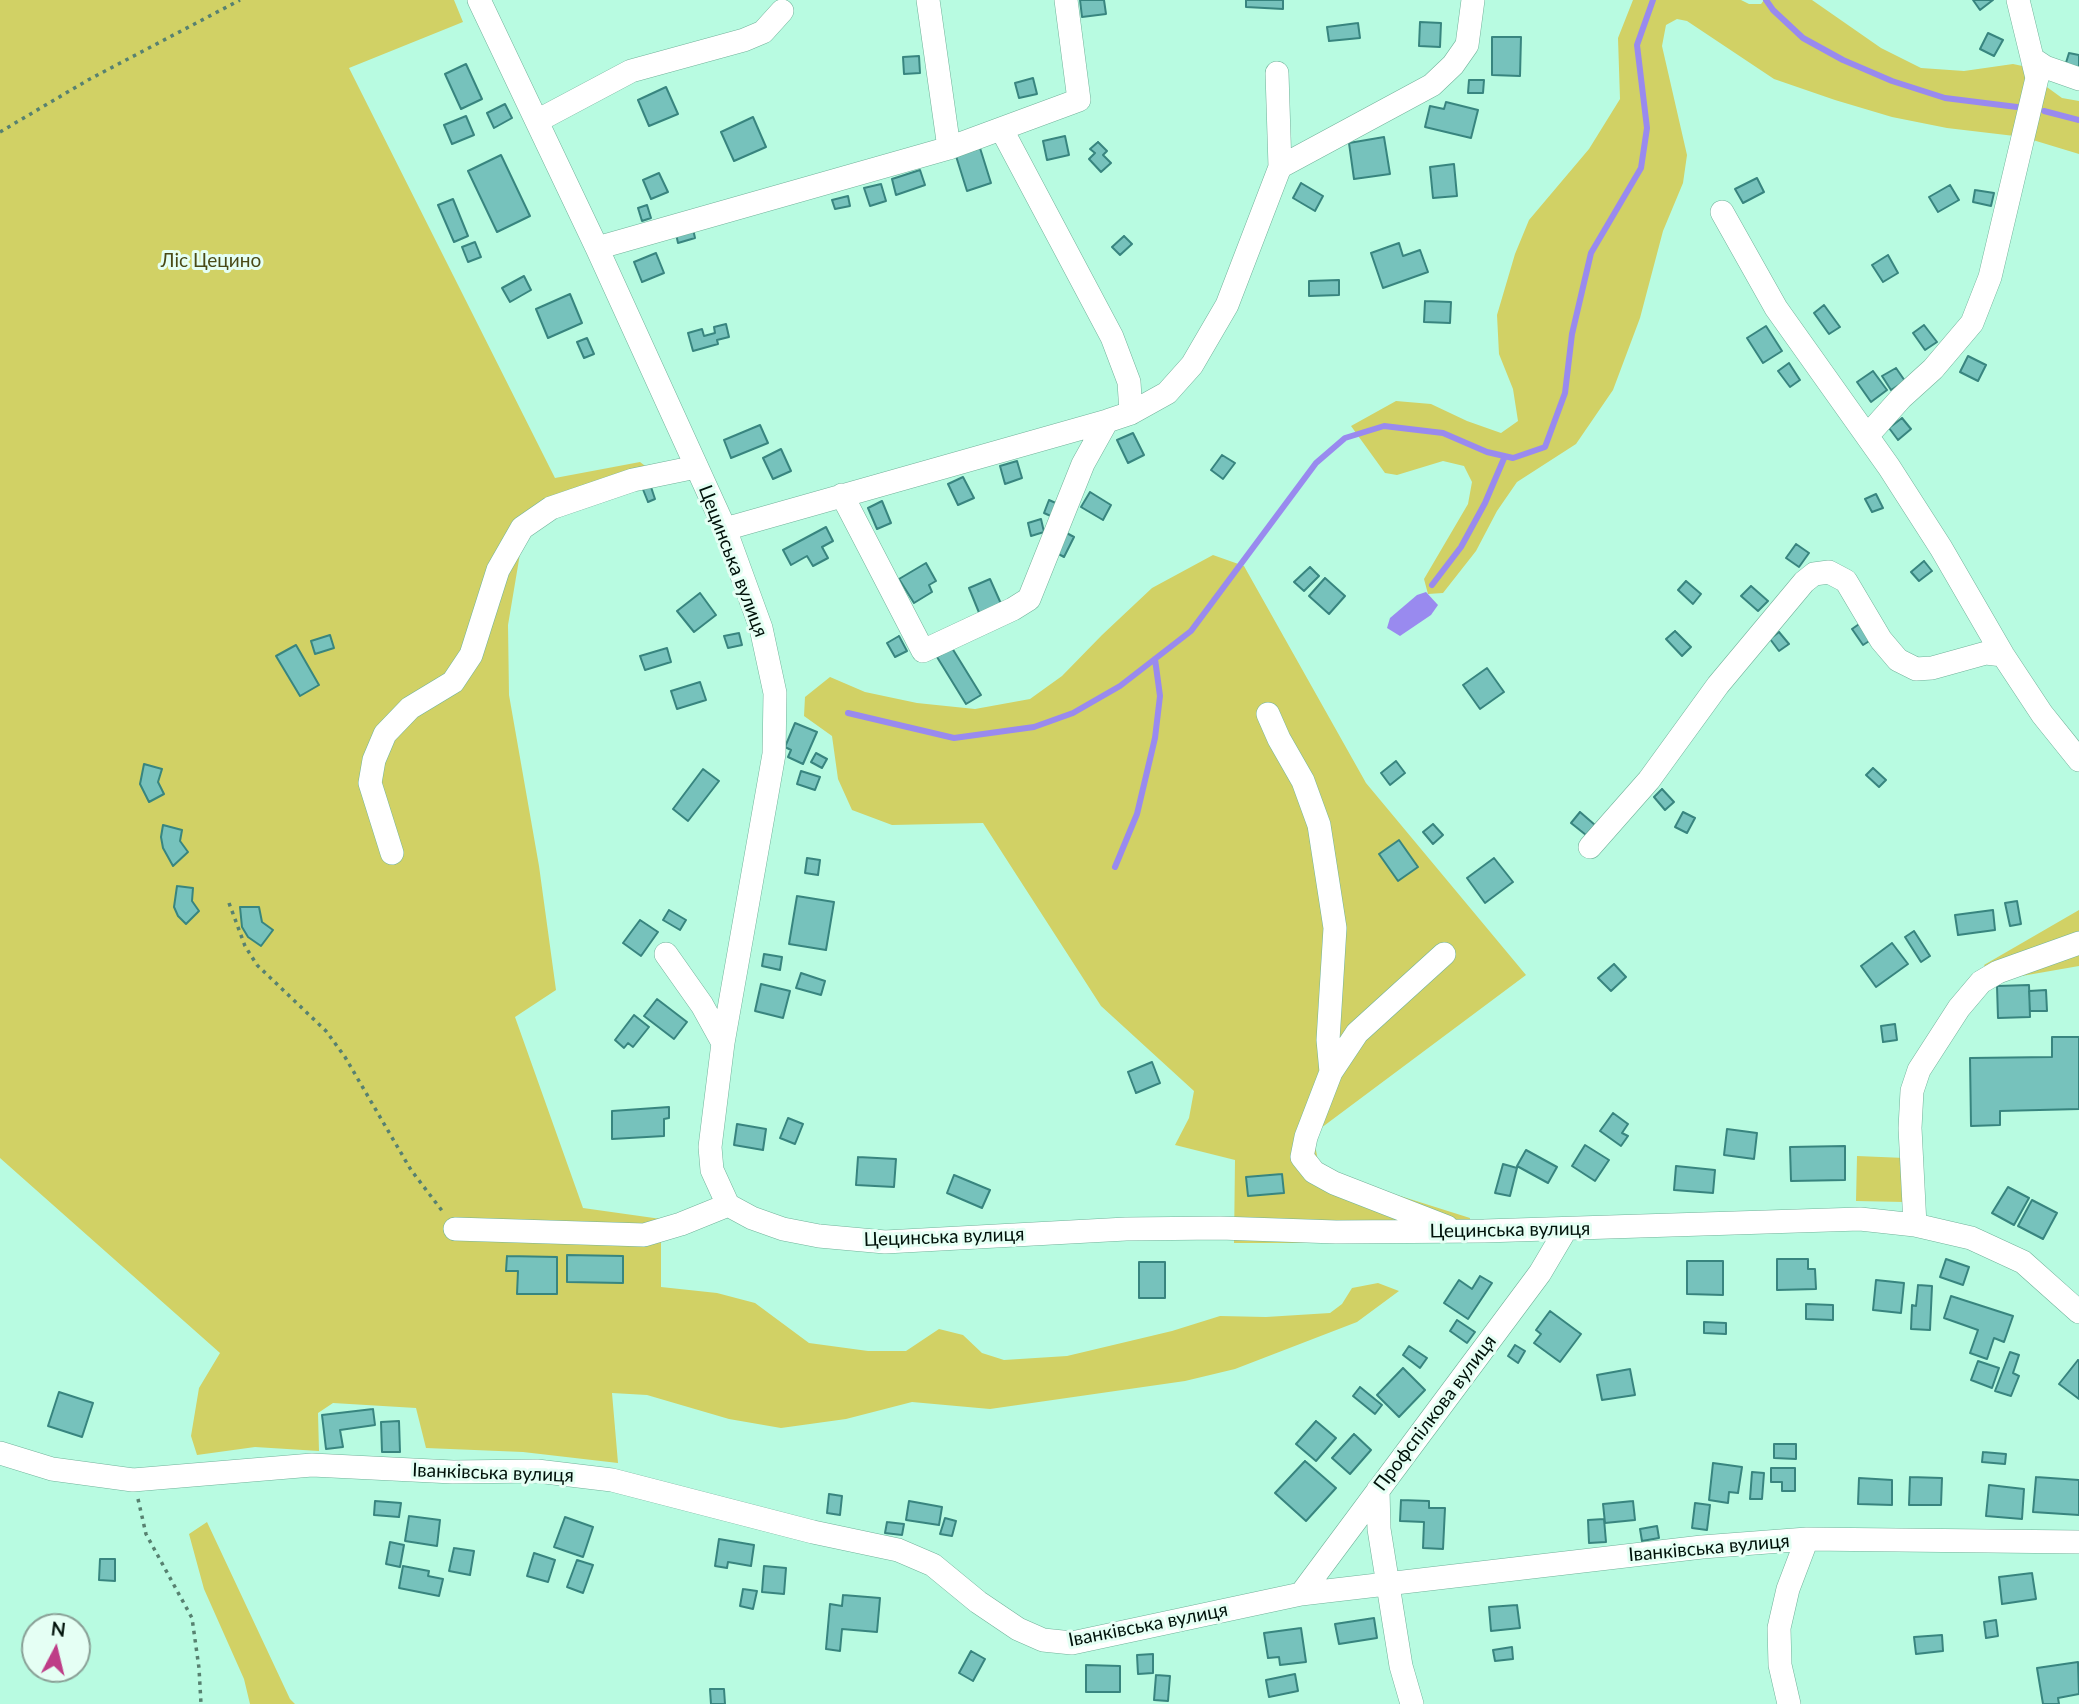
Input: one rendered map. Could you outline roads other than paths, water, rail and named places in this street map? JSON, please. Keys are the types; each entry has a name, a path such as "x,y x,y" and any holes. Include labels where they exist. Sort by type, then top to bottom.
{"street":[{"name":"Цецинська вулиця","path":"479,0 597,248 725,529 761,628 775,693 774,754 723,1043 710,1147 712,1170 728,1205 752,1219 783,1229 820,1236 886,1242 1126,1229 1220,1227 1336,1232 1456,1231 1860,1219 1915,1226 1971,1238 2023,1262 2079,1312"},
{"path":"928,0 949,148"},
{"path":"597,248 949,148 1079,100 1066,0"},
{"path":"1280,167 1432,85 1453,65 1467,45 1473,0"},
{"path":"1867,436 1901,398 1933,369 1972,323 1990,277 2037,78 2018,0"},
{"path":"537,121 631,71 763,33 782,11"},
{"path":"2033,59 2045,67 2079,79"},
{"path":"725,529 1107,421 1131,413 1167,393 1192,365 1227,304 1280,167 1277,74"},
{"path":"1002,130 1112,337 1129,382 1131,413"},
{"path":"1722,212 1776,308 1867,436 1941,548 2003,655 2042,714 2079,760"},
{"path":"842,495 923,651 1029,599 1083,464 1107,421"},
{"path":"392,853 370,783 374,760 384,734 410,708 453,682 471,655 498,570 522,528 551,508 633,480 696,467"},
{"path":"1590,847 1649,780 1717,685 1804,582 1814,574 1829,572 1846,581 1881,640 1898,660 1916,670 1986,653 2003,655"},
{"path":"1268,714 1303,781 1321,835 1335,928 1328,1040 1331,1072"},
{"path":"1915,1226 1910,1128 1912,1091 1919,1070 1959,1008 1980,982 1998,972 2079,943"},
{"path":"666,954 702,1005 723,1043"},
{"path":"1444,954 1357,1033 1331,1072 1306,1137 1302,1157 1314,1172 1334,1183 1456,1231"},
{"path":"455,1229 644,1235 728,1205"},
{"name":"Профспілкова вулиця","path":"1301,1594 1539,1273 1566,1229"},
{"name":"Іванківська вулиця","path":"0,1453 52,1469 133,1480 312,1465 453,1472 537,1471 612,1480 813,1532 898,1550 933,1565 978,1602 1018,1629 1043,1640 1072,1643 1301,1594 1702,1547 1807,1539 2079,1542"},
{"path":"1378,1490 1379,1529 1390,1584 1401,1666 1412,1704"},
{"path":"1788,1704 1780,1665 1779,1628 1788,1589 1807,1539"}],"waterway":[{"path":"848,713 954,738 1034,727 1073,713 1120,686 1191,631 1316,463 1345,438 1384,426 1443,433 1487,452 1513,458 1545,447 1565,393 1572,334 1591,253 1641,168 1647,128 1637,45 1653,0"},
{"path":"1766,0 1803,38 1843,60 1892,81 1945,98 2025,108"},
{"path":"2044,111 2079,120"},
{"path":"1432,585 1461,547 1485,503 1505,456"},
{"path":"1115,867 1137,814 1155,738 1160,696 1155,659"}],"park label":[{"name":"Ліс Цецино","path":"211,261"}]}
